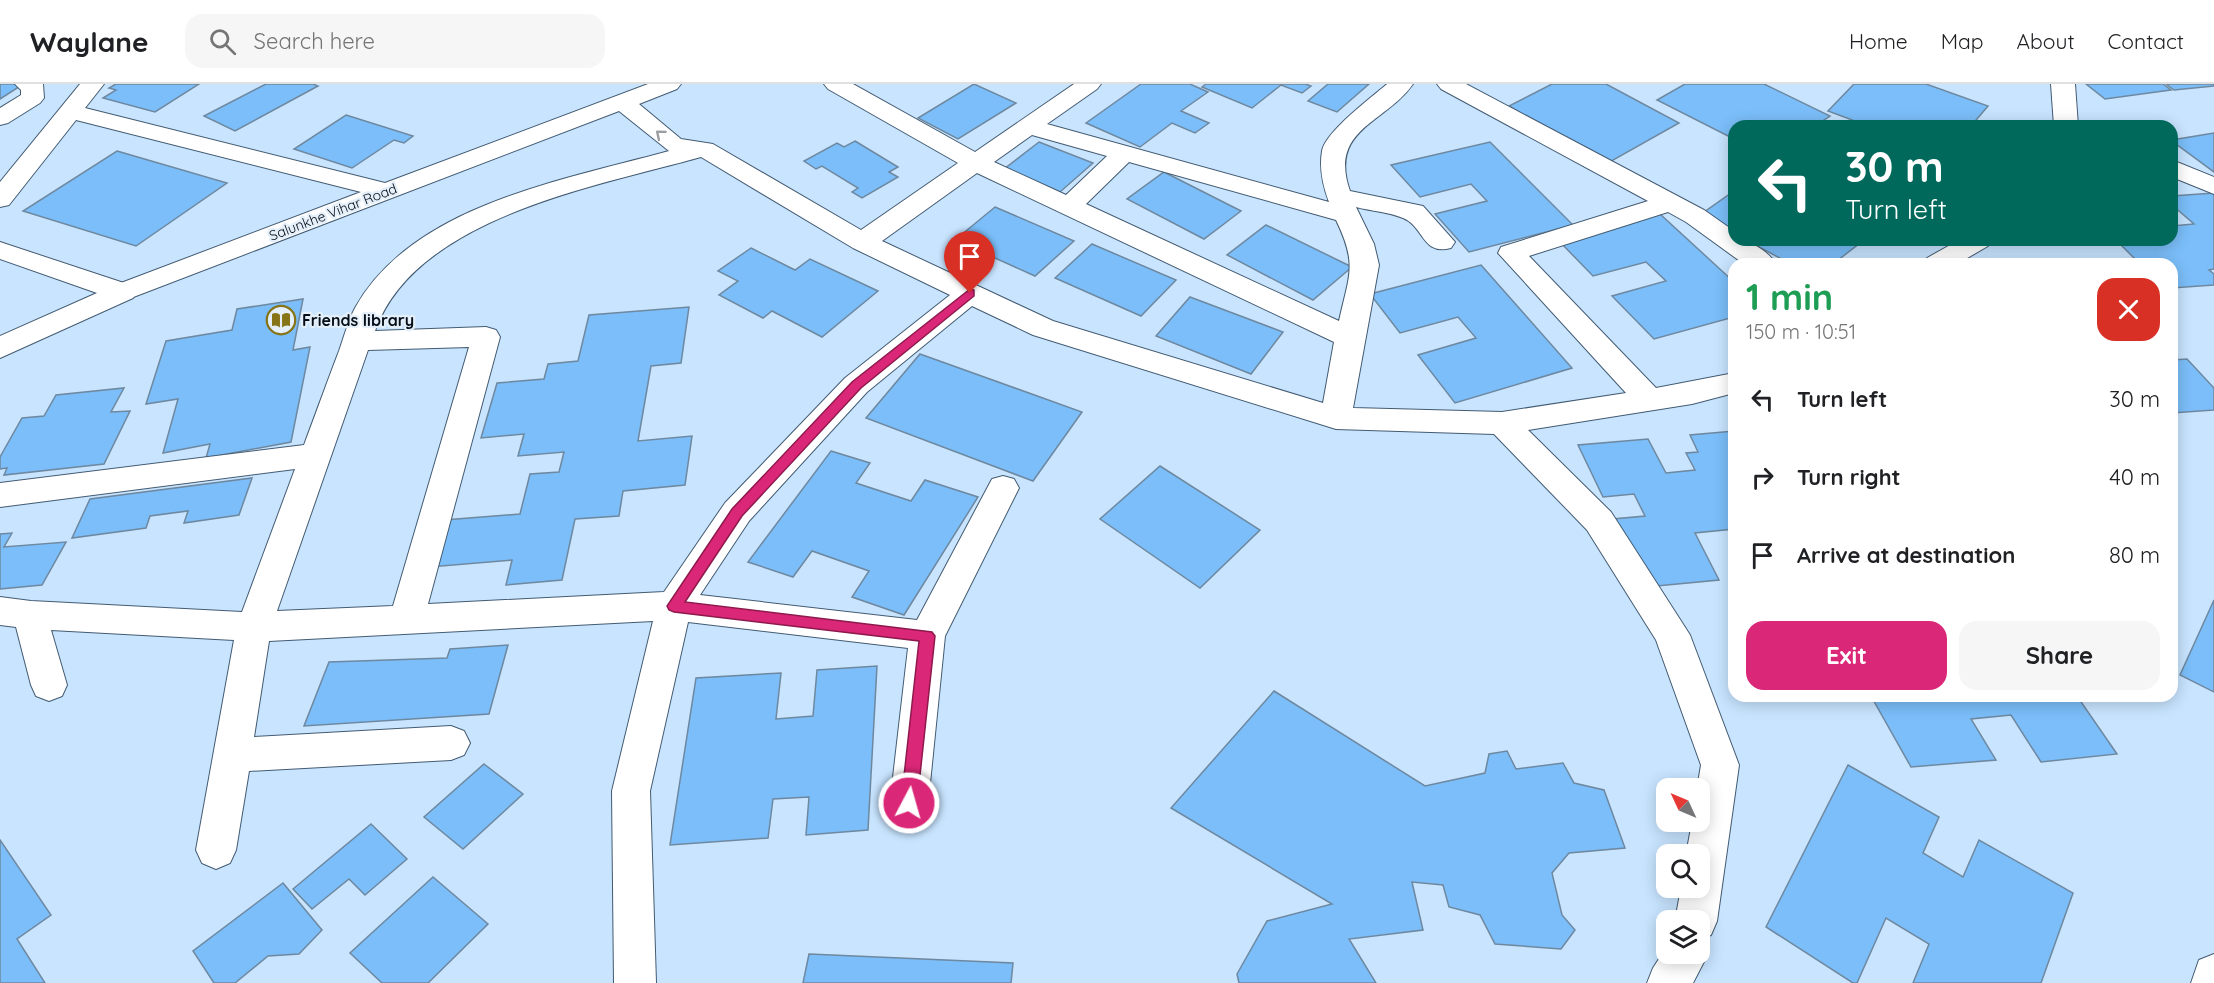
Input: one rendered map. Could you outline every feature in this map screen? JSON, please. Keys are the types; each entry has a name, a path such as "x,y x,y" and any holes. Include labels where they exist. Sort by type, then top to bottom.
{"street":[{"path":"0,118 32,98 33,86 27,84"},
{"path":"0,199 92,84"},
{"name":"Salunkhe Vihar Road","path":"0,348 123,292 669,84"},
{"path":"836,84 978,164 1349,337"},
{"path":"862,242 978,164 1089,84"},
{"path":"1336,418 1349,337 1365,265 1361,244 1342,205 1334,181 1334,149 1350,128 1401,84"},
{"path":"1449,84 1670,202 1728,239"},
{"path":"2062,84 2065,120"},
{"path":"633,98 680,120 704,137 704,149"},
{"path":"633,98 674,146 704,149 862,242 1043,328 1336,418 1502,423 1728,384"},
{"path":"70,111 387,191"},
{"path":"1030,127 1125,153 1342,205 1414,212 1442,242"},
{"path":"216,850 254,627 368,310 397,271 433,242 473,219 555,190 704,149"},
{"path":"1070,205 1125,153"},
{"path":"2178,171 2214,186"},
{"path":"1649,399 1511,253 1670,202"},
{"path":"1738,246 1754,258"},
{"path":"1948,258 1968,246"},
{"path":"0,250 123,292"},
{"path":"635,983 631,791 674,606 737,512 856,385 970,293"},
{"path":"357,341 486,337 407,619"},
{"path":"1502,423 1599,521 1672,635 1720,765 1698,910"},
{"path":"0,495 315,455"},
{"path":"909,803 927,636 1003,488"},
{"path":"16,613 254,627 674,606 927,636"},
{"path":"16,613 35,639 49,685"},
{"path":"232,755 451,743"},
{"path":"1668,983 1680,964"},
{"path":"2212,983 2214,975"}],"building":[{"path":"0,84 16,84 22,85 0,99"},
{"path":"116,84 199,84 155,112 103,98 116,90 109,88"},
{"path":"266,84 313,84 318,86 235,131 204,116"},
{"path":"974,84 1016,103 958,139 918,118"},
{"path":"1141,84 1190,84 1208,92 1181,111 1209,123 1195,133 1172,123 1140,147 1086,123"},
{"path":"1206,84 1305,84 1311,86 1302,93 1281,85 1252,108 1202,87"},
{"path":"1328,84 1369,84 1337,112 1308,101"},
{"path":"1552,84 1606,84 1679,123 1608,163 1509,106"},
{"path":"1685,84 1764,84 1830,116 1824,120 1728,120 1728,136 1657,100"},
{"path":"1854,84 1926,84 1988,106 1976,120 1852,120 1828,111"},
{"path":"2086,84 2163,84 2171,90 2105,99"},
{"path":"2166,84 2214,84 2214,86 2174,90"},
{"path":"346,115 413,136 404,143 394,140 352,168 294,149"},
{"path":"2214,133 2214,172 2178,145 2178,139"},
{"path":"855,141 898,167 889,172 898,177 862,198 852,192 858,188 822,166 816,169 804,161 837,143 844,147"},
{"path":"1039,142 1093,163 1060,192 1004,169"},
{"path":"1490,142 1573,225 1469,252 1435,214 1487,201 1471,184 1420,197 1391,165"},
{"path":"117,151 227,183 136,246 23,211"},
{"path":"1164,172 1241,211 1204,239 1127,199"},
{"path":"2214,193 2214,269 2209,270 2214,274 2214,285 2178,288 2178,258 2134,258 2122,246 2178,246 2178,225 2194,224 2178,210 2178,196"},
{"path":"1728,195 1728,230 1700,215"},
{"path":"995,207 1074,241 1035,276 955,240"},
{"path":"1660,214 1728,276 1728,319 1654,339 1612,296 1666,281 1646,262 1593,276 1558,240"},
{"path":"1266,225 1352,267 1313,300 1227,255"},
{"path":"1092,244 1176,280 1141,316 1055,278"},
{"path":"1757,246 1856,246 1841,258 1780,258"},
{"path":"751,248 795,270 810,259 878,291 822,337 772,311 763,318 719,295 738,281 718,271"},
{"path":"1481,265 1572,368 1455,403 1418,355 1476,338 1458,317 1400,333 1370,294"},
{"path":"1190,297 1283,332 1251,374 1156,336"},
{"path":"303,299 293,350 310,347 291,442 206,458 210,444 163,453 178,399 146,404 166,341 232,330 237,309"},
{"path":"689,307 681,363 651,366 638,441 692,436 685,485 623,491 619,516 575,519 562,580 506,585 512,560 430,567 444,520 520,514 530,474 559,472 564,452 518,456 524,434 481,438 497,383 544,379 548,364 578,361 589,315"},
{"path":"920,354 1082,412 1033,481 866,418"},
{"path":"2187,359 2214,388 2214,410 2178,413 2178,360"},
{"path":"124,388 111,412 130,411 104,464 4,475 7,468 0,469 0,457 22,418 44,416 56,395"},
{"path":"1728,432 1728,530 1695,533 1719,580 1646,587 1613,519 1645,516 1634,494 1603,497 1578,445 1648,439 1666,473 1695,470 1686,453 1698,452 1690,435"},
{"path":"831,451 870,463 856,483 911,501 925,480 978,497 904,615 852,597 869,571 812,551 793,577 748,562"},
{"path":"1160,466 1260,530 1200,588 1100,519"},
{"path":"252,478 239,515 184,523 188,511 150,516 146,528 72,538 90,499"},
{"path":"12,533 4,547 66,542 42,585 0,589 0,534"},
{"path":"2214,600 2214,692 2180,675"},
{"path":"508,645 489,714 304,726 329,662 447,658 450,649"},
{"path":"877,666 868,830 806,835 809,797 773,799 768,838 670,845 696,678 781,673 776,719 813,716 817,670"},
{"path":"1274,691 1425,786 1485,773 1489,754 1507,751 1516,769 1563,763 1574,783 1604,790 1625,848 1569,853 1552,873 1562,915 1575,930 1561,949 1495,944 1480,915 1449,907 1443,885 1412,882 1423,930 1349,939 1376,983 1239,983 1237,974 1267,921 1332,904 1171,808"},
{"path":"1874,702 2081,702 2117,754 2041,762 2011,715 1971,719 1996,760 1911,767"},
{"path":"484,764 523,794 463,849 424,817"},
{"path":"1848,765 1939,817 1923,853 1963,877 1979,840 2073,893 2041,983 1913,983 1929,944 1886,918 1857,983 1853,983 1766,927"},
{"path":"371,824 407,859 365,895 349,879 312,909 293,889"},
{"path":"0,840 51,915 17,939 45,983 0,983"},
{"path":"433,877 488,924 428,983 382,983 350,953"},
{"path":"283,883 322,930 299,954 268,956 235,983 214,983 193,951"},
{"path":"809,954 1013,963 1011,983 803,983"}],"place":[{"name":"Friends library","path":"281,320"}],"route":[{"path":"909,803 927,636 674,606 737,512 856,385 970,293"}]}
